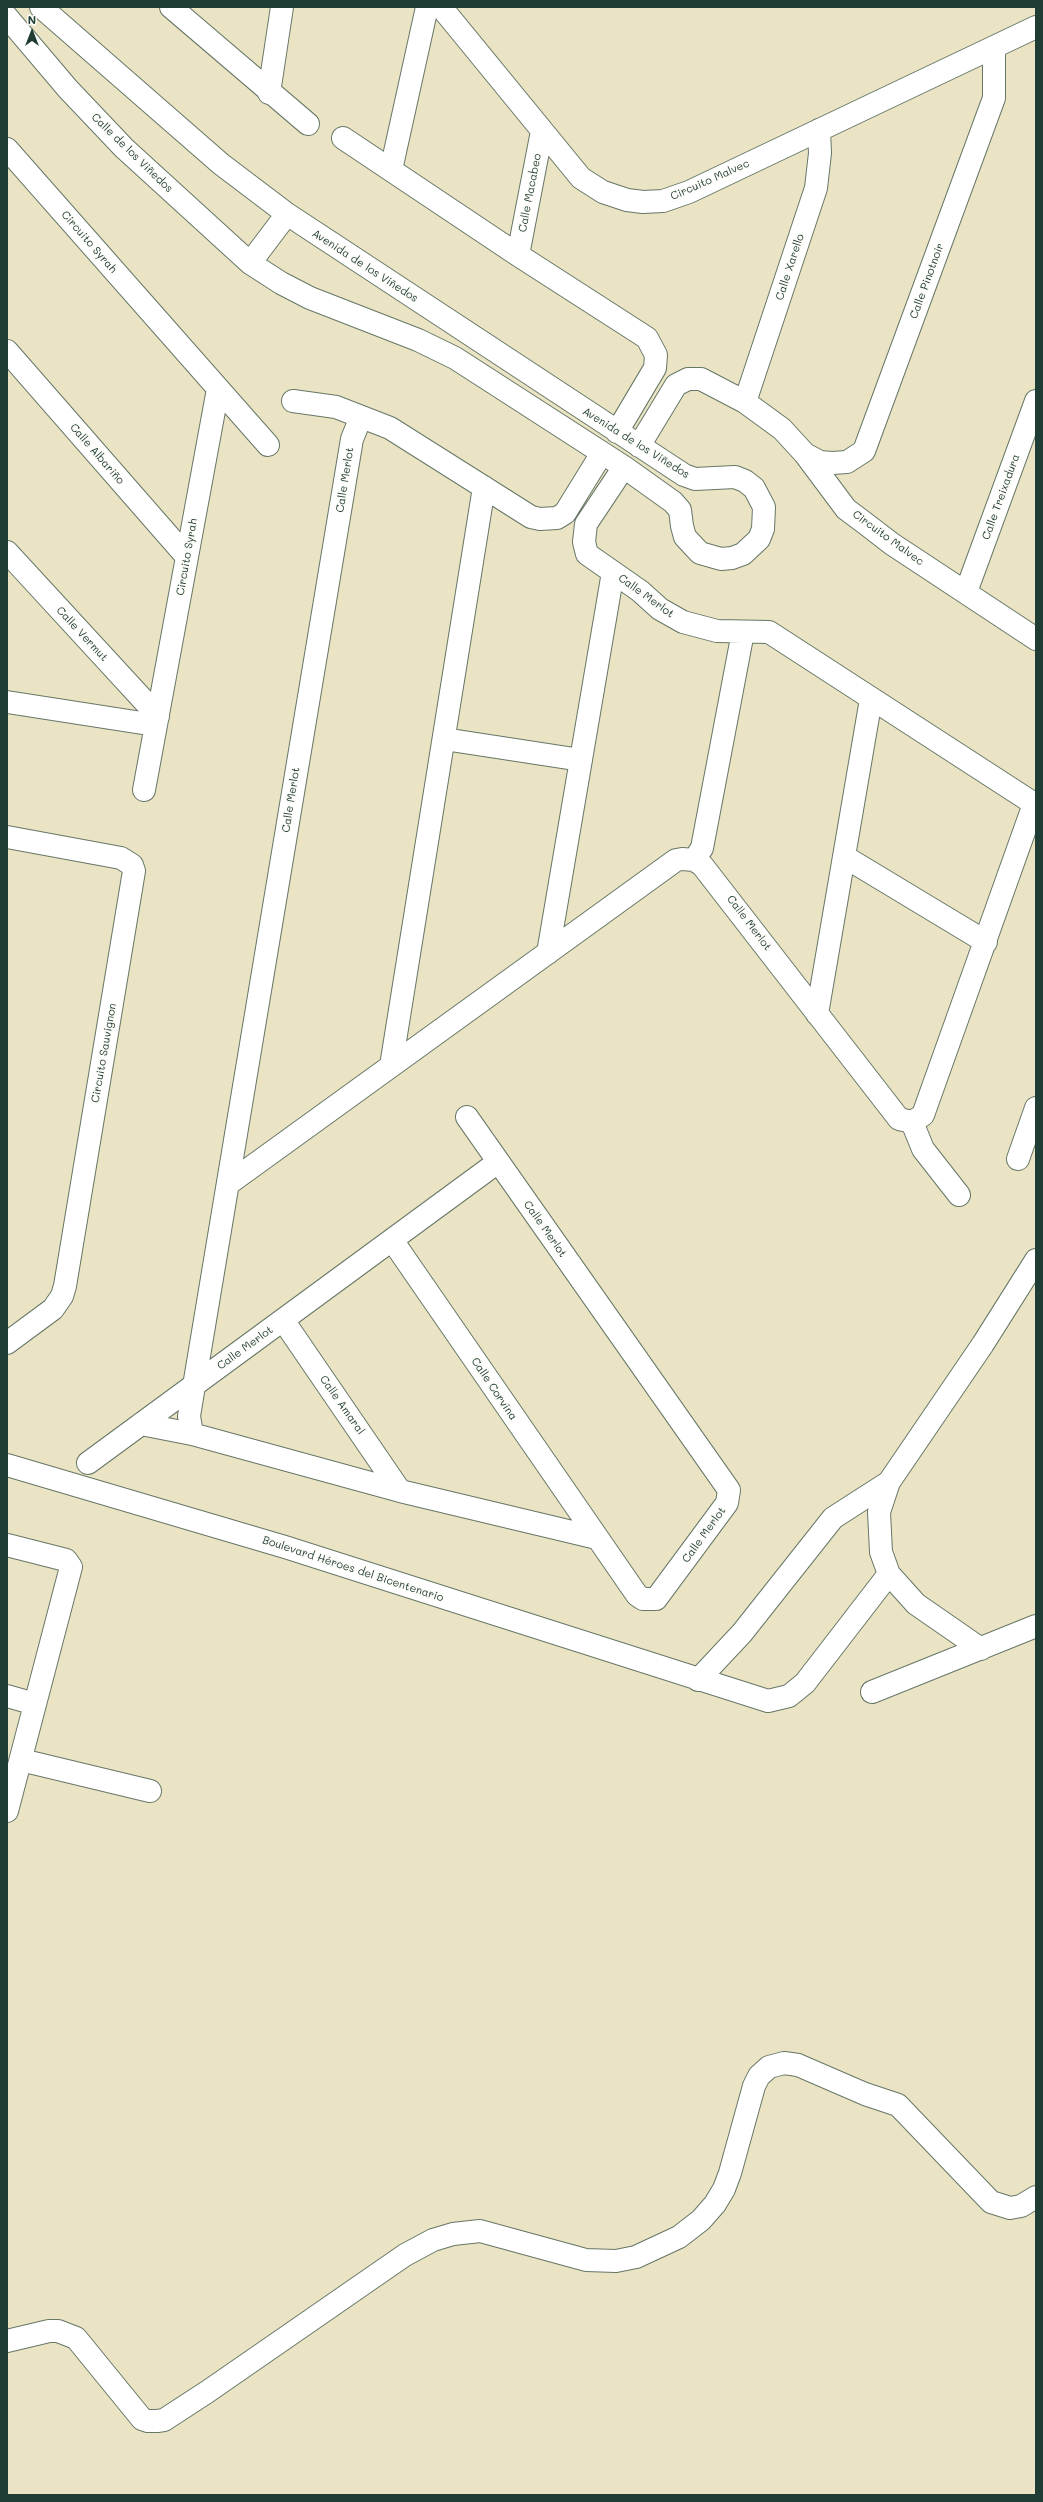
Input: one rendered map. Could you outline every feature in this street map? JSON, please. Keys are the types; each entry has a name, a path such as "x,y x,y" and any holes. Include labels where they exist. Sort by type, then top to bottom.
{"street":[{"path":"41,7 221,164 287,214 250,262"},
{"path":"171,7 269,93 308,124"},
{"path":"269,93 282,7"},
{"path":"391,170 427,7"},
{"name":"Circuito Malvec","path":"441,7 581,178 603,192 627,200 643,202 663,201 689,192 1036,26"},
{"name":"Calle de los Viñedos","path":"7,17 68,89 124,148 250,262"},
{"name":"Calle Pinotnoir","path":"805,454 820,462 832,463 847,462 864,451 994,98 994,47"},
{"name":"Calle Xarello","path":"745,402 816,188 820,153 819,130"},
{"name":"Calle Macabeo","path":"518,255 542,131"},
{"path":"344,138 518,255 647,338 653,345 656,355 655,368 617,432"},
{"name":"Circuito Syrah","path":"7,149 268,446"},
{"name":"Avenida de los Viñedos","path":"250,262 281,283 310,298 418,340 455,358 624,467 673,502 680,510 682,526 686,537 700,553 722,559 732,558 743,554 759,539 764,529 764,507 754,488 745,481 735,477 695,479 617,432 287,214"},
{"name":"Calle Albariño","path":"10,360 186,557"},
{"name":"Circuito Malvec","path":"639,446 676,385 682,381 701,379 745,402 782,429 805,454 846,509 892,544 1036,639"},
{"name":"Circuito Syrah","path":"144,790 218,389"},
{"path":"293,401 336,407 406,436 531,517 548,520 564,514 602,453"},
{"name":"Calle Treixadura","path":"966,592 1036,401"},
{"name":"Calle Merlot","path":"194,1386 352,439 361,417"},
{"name":"Calle Merlot","path":"624,467 586,524 584,542 587,554 640,591 660,609 683,622 717,631 769,632 1035,804 923,1115 912,1122 899,1119 718,883 702,865 694,860"},
{"path":"391,1066 484,487"},
{"name":"Calle Vermut","path":"7,552 156,721"},
{"name":"Calle Merlot","path":"548,953 613,572"},
{"path":"228,1184 676,860 694,860 702,848 743,632"},
{"path":"817,1014 871,699"},
{"path":"7,702 156,721"},
{"path":"444,739 581,760"},
{"name":"Circuito Sauvignon","path":"7,1343 53,1309 62,1296 65,1286 134,871 132,865 121,858 8,841"},
{"path":"845,856 986,942"},
{"path":"1018,1159 1036,1108"},
{"path":"467,1117 498,1162"},
{"path":"912,1122 923,1149 958,1195"},
{"path":"236,1134 242,1145 262,1159"},
{"name":"Calle Merlot","path":"88,1463 498,1162 729,1490 727,1503 666,1589 656,1599 649,1601"},
{"name":"Calle Corvina","path":"392,1240 637,1595 649,1601"},
{"path":"981,1649 916,1604 889,1574 881,1552 879,1512 889,1482 983,1344 1036,1260"},
{"name":"Calle Amaral","path":"283,1320 400,1490"},
{"path":"204,1327 213,1344 233,1356"},
{"path":"192,1434 189,1416 194,1386"},
{"path":"141,1424 192,1434 400,1490 598,1538"},
{"name":"Boulevard Héroes del Bicentenario","path":"7,1466 285,1547 698,1680 768,1700 789,1696 805,1684 889,1574"},
{"path":"698,1680 742,1633 833,1518 889,1482"},
{"path":"7,1545 66,1560 71,1567 70,1577 7,1811"},
{"path":"872,1692 1036,1626"},
{"path":"7,1696 35,1704"},
{"path":"20,1760 150,1791"},
{"path":"7,2341 49,2331 58,2331 76,2338 142,2419 148,2422 157,2422 164,2420 207,2392 405,2255 433,2240 453,2234 480,2231 586,2260 616,2261 636,2257 679,2237 701,2220 715,2204 724,2189 730,2173 754,2086 759,2076 769,2068 784,2063 798,2065 865,2094 898,2105 991,2202 1010,2208 1020,2206 1036,2197"}]}
